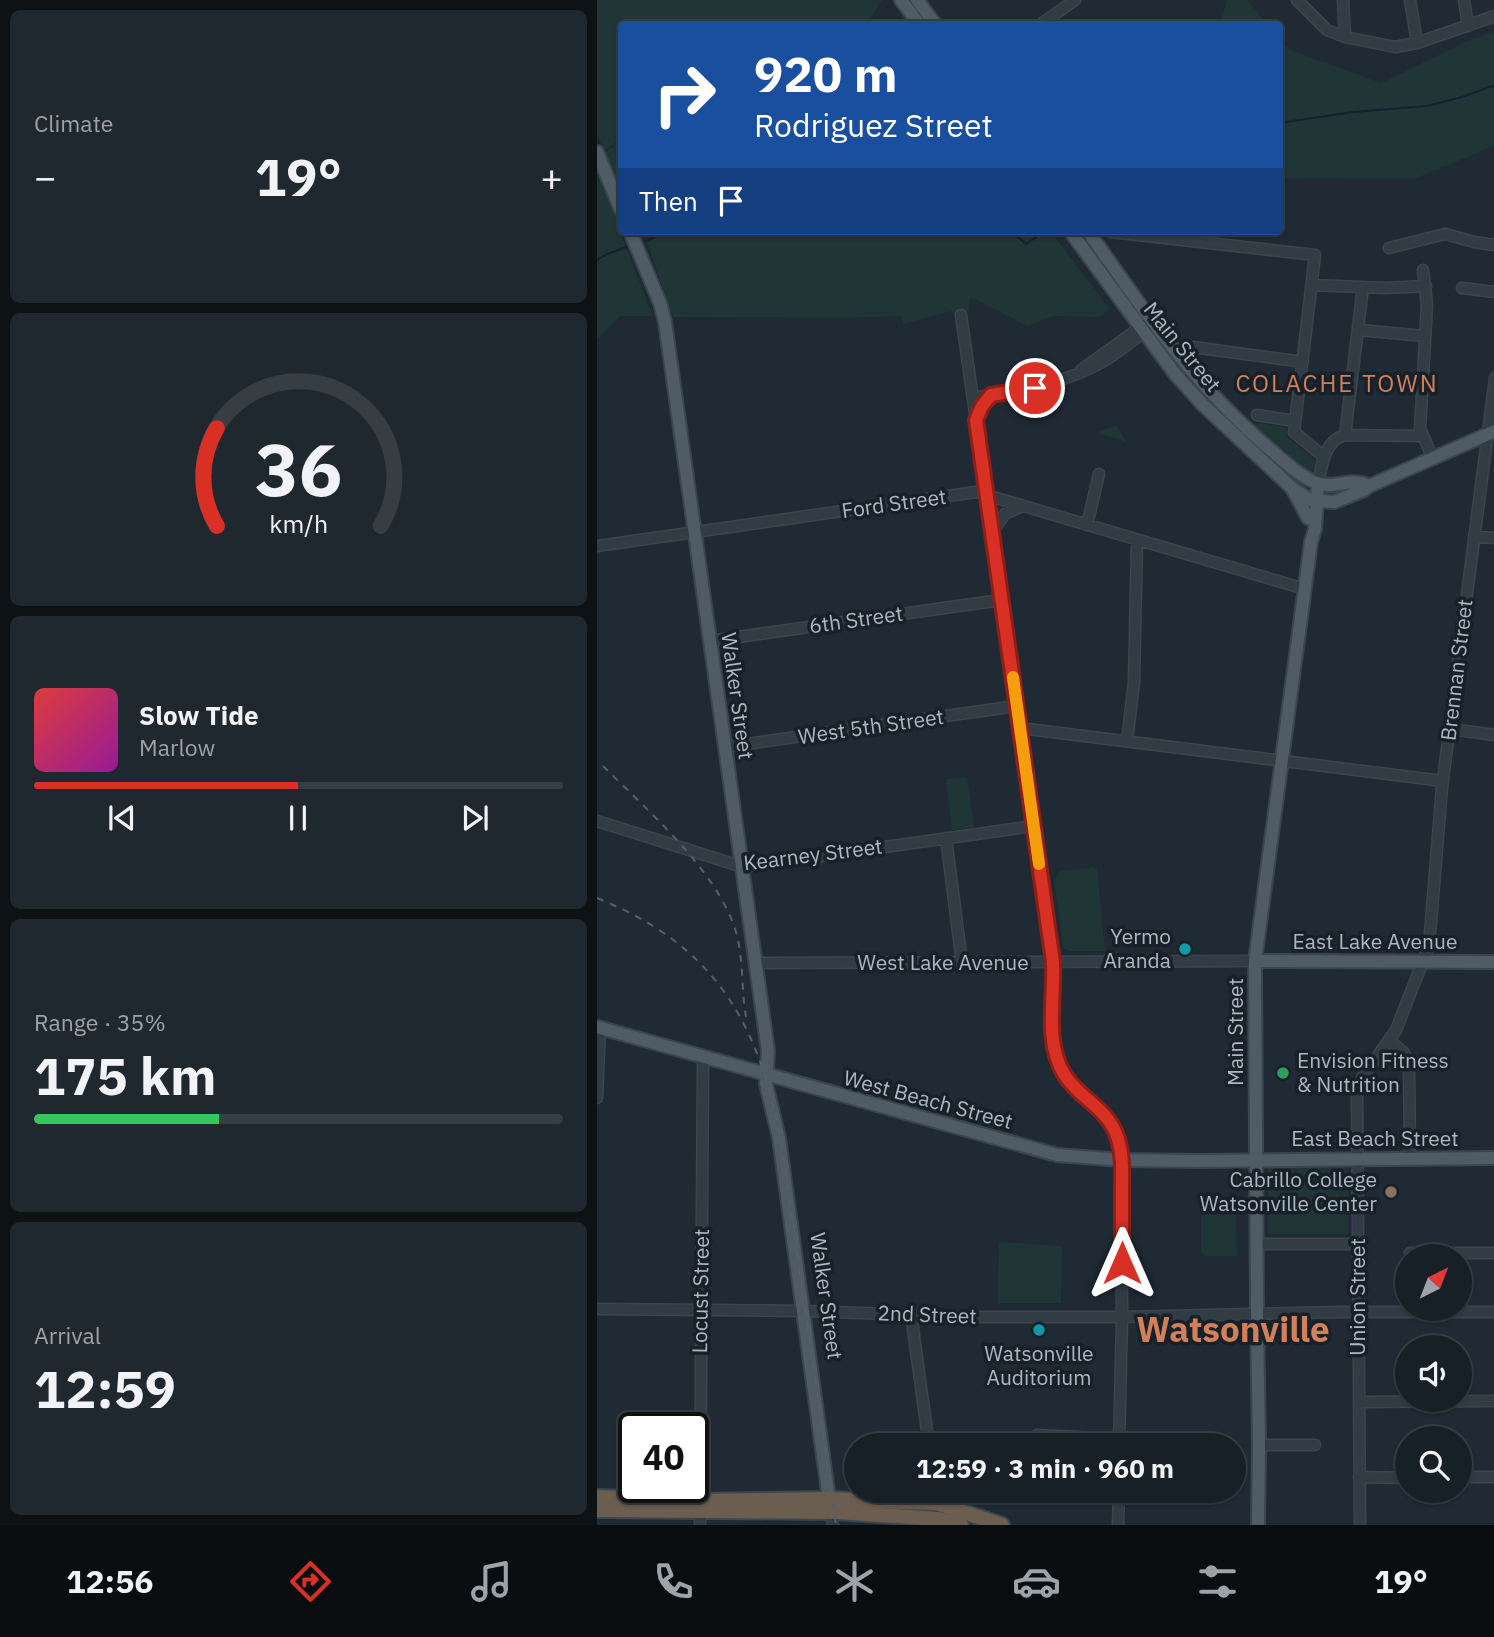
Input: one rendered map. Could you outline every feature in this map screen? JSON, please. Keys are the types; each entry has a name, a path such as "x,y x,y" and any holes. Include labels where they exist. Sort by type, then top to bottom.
{"highway":[{"path":"597,1497 700,1513"},
{"path":"834,1512 895,1503"},
{"path":"950,1503 1002,1525"},
{"path":"597,1510 700,1513 834,1512 938,1519 953,1524"}],"main road":[{"path":"901,0 917,21"},
{"path":"917,0 933,21"},
{"path":"597,152 618,203"},
{"name":"Walker Street","path":"632,235 661,303 665,322 768,1051 766,1084 779,1138 806,1311"},
{"name":"Main Street","path":"1073,235 1145,326 1230,414 1287,464 1318,484 1306,534 1311,541"},
{"name":"Main Street","path":"1090,235 1175,374 1203,405 1292,488 1314,501"},
{"path":"1314,501 1334,502 1364,491 1369,486 1491,433"},
{"path":"1318,484 1359,481 1369,486"},
{"path":"1292,488 1308,518"},
{"name":"Main Street","path":"1258,1525 1255,961 1305,589 1314,501"},
{"name":"East Lake Avenue","path":"1255,961 1494,962"},
{"name":"West Beach Street","path":"598,1027 1047,1153 1122,1160 1257,1159"},
{"name":"Walker Street","path":"766,1075 778,1101 834,1512"},
{"path":"778,1101 782,1088 795,1083"},
{"name":"East Beach Street","path":"1257,1159 1494,1158"}],"street":[{"path":"1045,21 1075,0"},
{"path":"1297,0 1327,30 1345,37 1393,47 1417,43 1494,16"},
{"path":"1343,0 1345,37"},
{"path":"1410,0 1417,43"},
{"path":"1464,0 1468,26"},
{"path":"1389,248 1445,234 1494,245"},
{"path":"1138,235 1315,255 1294,432 1324,457"},
{"path":"1423,270 1427,305 1421,436 1433,458"},
{"path":"1312,285 1425,286"},
{"path":"1345,435 1363,287"},
{"path":"1462,288 1494,292"},
{"path":"961,315 1053,962 1053,1038 1057,1060 1071,1083 1109,1119 1119,1141 1122,1160 1119,1433"},
{"path":"973,398 1043,386 1099,365 1145,326"},
{"path":"1359,330 1425,336"},
{"path":"1193,347 1303,362"},
{"name":"Brennan Street","path":"1424,961 1429,946 1443,781 1474,536 1491,433 1494,378"},
{"path":"976,420 991,395"},
{"path":"1257,415 1295,421"},
{"path":"1318,484 1324,457 1333,442 1345,435 1421,436"},
{"path":"1087,524 1099,474"},
{"name":"Ford Street","path":"597,547 976,492 1305,589"},
{"path":"992,532 1005,514 1024,506"},
{"path":"1474,536 1494,538"},
{"path":"1127,741 1134,682 1137,540"},
{"name":"6th Street","path":"710,641 1001,600"},
{"name":"West 5th Street","path":"725,747 1017,706"},
{"path":"1021,727 1443,781"},
{"path":"1450,729 1494,735"},
{"name":"Kearney Street","path":"597,821 743,867 1034,826"},
{"path":"946,838 962,963"},
{"name":"West Lake Avenue","path":"756,963 1255,961"},
{"name":"Union Street","path":"1360,1525 1358,1092 1362,1078 1390,1041 1424,961"},
{"path":"597,1098 598,1027"},
{"path":"1390,1041 1409,1063 1411,1158"},
{"name":"Locust Street","path":"700,1513 703,1058"},
{"path":"1257,1244 1359,1244"},
{"path":"1472,1253 1494,1253"},
{"name":"2nd Street","path":"597,1309 1122,1317 1494,1312"},
{"path":"911,1314 927,1433"},
{"path":"1359,1402 1494,1401"},
{"path":"1259,1445 1315,1445"},
{"path":"1359,1477 1395,1478"},
{"path":"1472,1477 1494,1477"},
{"path":"1118,1525 1119,1503"}],"green space":[{"path":"597,0 882,0 869,21 618,21 618,141 604,150 597,133"},
{"path":"1227,0 1247,0 1264,21 1221,21"},
{"path":"1494,31 1494,146 1414,179 1283,178 1283,42 1290,50 1381,83"},
{"path":"618,144 618,235 621,235 653,316 620,316 597,339 597,157"},
{"path":"644,235 1053,235 1110,309 1100,317 1053,316 1027,326 973,298 969,299 969,311 952,311 903,324 901,316 673,317"},
{"path":"1262,423 1287,428 1286,436 1315,460 1315,468 1305,468 1255,426"},
{"path":"1117,426 1127,442 1100,434 1099,431"},
{"path":"967,777 974,827 952,830 946,779"},
{"path":"1097,868 1105,951 1069,951 1063,948 1054,880 1060,871"},
{"path":"1268,1168 1348,1168 1348,1234 1268,1234"},
{"path":"1201,1214 1236,1214 1237,1256 1205,1256 1201,1252"},
{"path":"999,1242 1062,1246 1061,1303 998,1303"}],"waterway":[{"path":"1283,122 1353,112 1427,106 1495,85"},
{"path":"641,243 660,235"},
{"path":"1016,235 1026,244 1039,235"},
{"path":"597,260 632,245"}],"railway":[{"path":"603,766 698,864 727,909 739,943 746,1017"},
{"path":"597,898 638,917 672,939 701,964 724,992 744,1024 759,1059 781,1140 836,1525"}],"slow traffic":[{"path":"1013,677 1039,864"}],"place":[{"name":"Yermo Aranda","path":"1185,949"},
{"name":"Envision Fitness & Nutrition","path":"1283,1073"},
{"name":"Cabrillo College Watsonville Center","path":"1391,1192"},
{"name":"Watsonville Auditorium","path":"1039,1330"}],"district":[{"name":"COLACHE TOWN","path":"1337,384"},
{"name":"Watsonville","path":"1233,1330"}],"route":[{"path":"1035,388 991,395 976,420 1053,962 1054,1049 1063,1073 1080,1093 1109,1119 1119,1141 1122,1160 1122,1263"}]}
